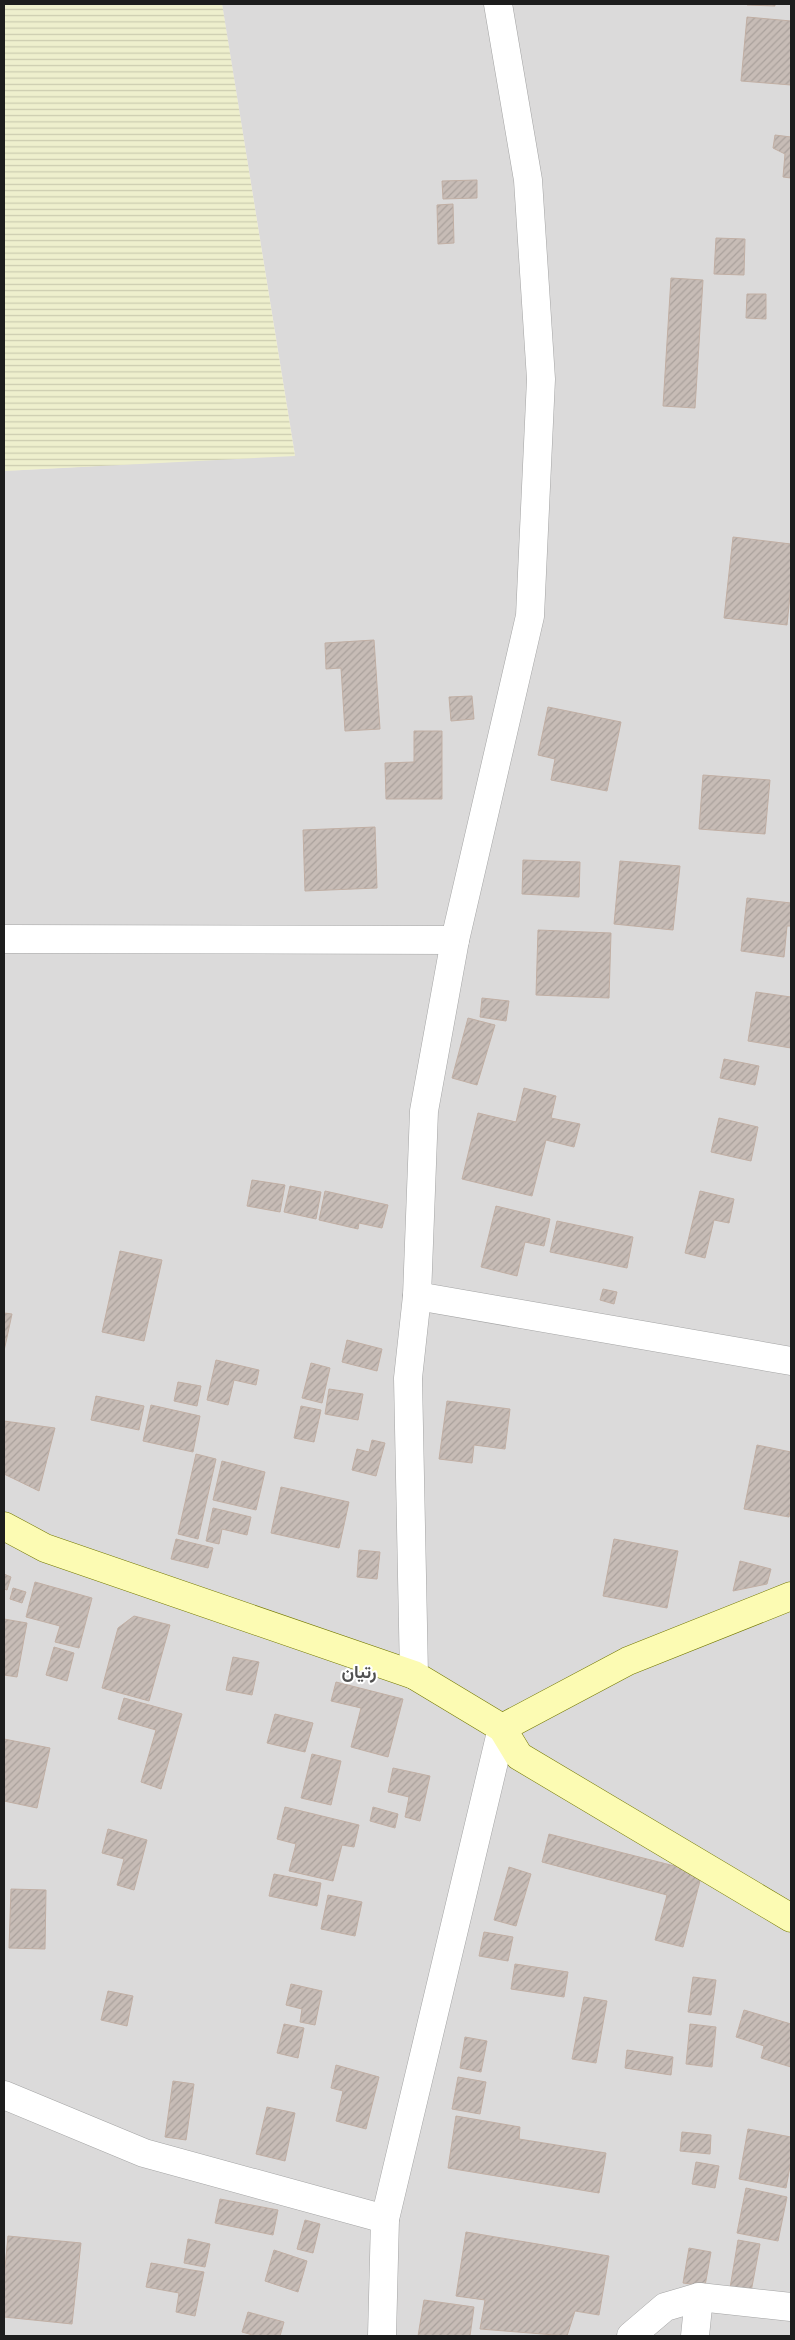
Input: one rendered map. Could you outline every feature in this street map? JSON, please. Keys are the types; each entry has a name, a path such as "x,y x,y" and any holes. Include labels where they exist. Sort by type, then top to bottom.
{"street":[{"path":"414,1675 408,1378 417,1296 424,1111 455,940 530,616 540,388 528,180 498,4"},
{"path":"4,939 455,940"},
{"path":"417,1296 791,1362"},
{"path":"4,1526 45,1548 414,1675 502,1728 519,1756 791,1918"},
{"path":"382,2336 385,2219 502,1728 628,1661 791,1596"},
{"path":"4,2094 144,2153 385,2219"},
{"path":"630,2336 665,2307 699,2297 791,2307"},
{"path":"695,2336 699,2297"}],"shaded area":[{"path":"222,4 791,4 791,2336 4,2336 4,471 295,455"}],"green space":[{"path":"4,4 222,4 295,456 4,471"}],"building":[{"path":"775,4 775,6 747,5"},
{"path":"747,17 791,21 791,85 741,81"},
{"path":"775,135 791,137 791,178 783,177 785,154 773,148"},
{"path":"477,180 477,198 443,199 442,181"},
{"path":"453,204 454,243 438,244 437,205"},
{"path":"716,238 745,239 744,275 714,274"},
{"path":"671,278 703,280 695,408 663,406"},
{"path":"747,294 766,294 766,319 746,318"},
{"path":"733,537 791,544 791,586 787,625 724,618"},
{"path":"374,640 380,729 345,731 341,668 326,669 325,643"},
{"path":"472,696 474,719 451,721 449,697"},
{"path":"548,707 621,722 607,791 551,780 555,759 538,755"},
{"path":"414,731 442,731 442,799 386,799 385,763 414,762"},
{"path":"703,775 770,780 765,834 699,829"},
{"path":"375,827 377,888 305,891 303,830"},
{"path":"523,860 580,862 579,897 522,894"},
{"path":"620,861 680,866 673,930 614,924"},
{"path":"747,898 791,903 791,926 787,926 784,957 741,951"},
{"path":"538,930 611,933 609,998 536,995"},
{"path":"756,992 791,997 791,1048 748,1041"},
{"path":"482,998 509,1001 506,1021 480,1017"},
{"path":"468,1018 495,1025 477,1085 452,1078"},
{"path":"724,1059 759,1066 755,1085 720,1078"},
{"path":"524,1088 556,1096 551,1118 580,1124 574,1147 546,1140 532,1196 462,1179 478,1113 516,1122"},
{"path":"719,1118 758,1127 751,1161 711,1152"},
{"path":"252,1180 285,1185 280,1212 247,1206"},
{"path":"290,1186 321,1192 316,1219 284,1212"},
{"path":"325,1191 388,1205 382,1228 359,1223 358,1229 319,1220"},
{"path":"700,1191 734,1199 729,1223 714,1220 705,1258 685,1253"},
{"path":"496,1206 550,1219 544,1246 525,1242 517,1276 481,1267"},
{"path":"557,1221 633,1237 627,1268 550,1252"},
{"path":"120,1251 162,1260 144,1341 102,1332"},
{"path":"603,1289 617,1292 614,1304 600,1300"},
{"path":"4,1313 12,1314 4,1351"},
{"path":"347,1340 382,1349 377,1371 342,1362"},
{"path":"216,1360 259,1370 256,1385 234,1380 228,1405 207,1400"},
{"path":"311,1363 330,1368 322,1403 302,1398"},
{"path":"178,1382 201,1386 197,1406 174,1401"},
{"path":"329,1389 363,1394 358,1420 325,1414"},
{"path":"96,1396 144,1406 139,1430 91,1420"},
{"path":"447,1401 510,1409 505,1449 474,1445 472,1463 439,1459"},
{"path":"151,1405 200,1416 193,1452 143,1441"},
{"path":"301,1406 321,1410 314,1442 294,1438"},
{"path":"4,1421 55,1428 39,1491 4,1474"},
{"path":"372,1440 385,1443 376,1476 352,1470 357,1449 369,1452"},
{"path":"757,1445 791,1452 791,1504 789,1517 744,1509"},
{"path":"196,1454 216,1459 198,1539 178,1534"},
{"path":"222,1461 265,1472 256,1510 213,1500"},
{"path":"281,1487 349,1502 339,1548 271,1533"},
{"path":"213,1508 251,1517 247,1535 222,1529 219,1544 206,1541"},
{"path":"176,1539 213,1548 208,1568 171,1559"},
{"path":"614,1539 678,1551 667,1608 603,1596"},
{"path":"359,1550 380,1552 377,1579 357,1577"},
{"path":"740,1561 771,1569 767,1584 733,1591"},
{"path":"4,1574 11,1577 7,1590 4,1589"},
{"path":"35,1582 92,1598 79,1648 55,1642 60,1626 26,1617"},
{"path":"13,1588 26,1592 22,1603 10,1599"},
{"path":"134,1616 170,1625 149,1701 102,1688 118,1628"},
{"path":"4,1619 27,1623 17,1677 4,1675"},
{"path":"54,1647 74,1653 67,1681 46,1675"},
{"path":"233,1657 259,1662 252,1695 226,1690"},
{"path":"336,1682 403,1699 388,1757 351,1747 361,1708 331,1701"},
{"path":"124,1698 182,1714 161,1789 141,1782 156,1730 118,1719"},
{"path":"275,1714 313,1723 305,1752 267,1743"},
{"path":"4,1739 50,1748 37,1808 4,1801"},
{"path":"312,1754 341,1761 331,1805 301,1798"},
{"path":"393,1768 430,1776 420,1821 405,1817 409,1797 388,1792"},
{"path":"285,1807 359,1825 354,1847 342,1845 333,1881 289,1871 296,1844 277,1839"},
{"path":"373,1807 398,1814 395,1828 370,1821"},
{"path":"108,1829 147,1840 134,1890 117,1885 124,1859 102,1853"},
{"path":"549,1834 702,1873 683,1947 655,1940 667,1895 542,1862"},
{"path":"509,1867 531,1874 516,1926 494,1920"},
{"path":"274,1874 321,1883 317,1906 269,1896"},
{"path":"11,1889 46,1890 45,1949 9,1948"},
{"path":"328,1895 362,1902 355,1936 321,1929"},
{"path":"484,1932 513,1937 508,1961 479,1956"},
{"path":"515,1964 568,1972 564,1997 511,1989"},
{"path":"693,1977 716,1980 711,2015 688,2012"},
{"path":"291,1984 322,1991 315,2025 300,2022 302,2009 286,2005"},
{"path":"108,1991 133,1996 127,2026 101,2020"},
{"path":"584,1997 607,2001 596,2063 572,2059"},
{"path":"744,2010 791,2024 791,2067 761,2058 764,2046 736,2037"},
{"path":"284,2024 304,2028 298,2058 277,2053"},
{"path":"690,2024 716,2027 712,2067 686,2064"},
{"path":"465,2037 487,2041 481,2072 460,2068"},
{"path":"627,2050 673,2057 671,2075 625,2068"},
{"path":"336,2065 379,2077 366,2129 336,2121 343,2091 331,2088"},
{"path":"458,2077 486,2082 480,2114 452,2109"},
{"path":"173,2081 194,2084 186,2140 165,2137"},
{"path":"267,2107 295,2113 285,2161 256,2154"},
{"path":"456,2116 520,2127 519,2139 606,2153 599,2193 448,2168"},
{"path":"748,2129 791,2137 791,2161 786,2188 739,2179"},
{"path":"682,2132 711,2135 710,2154 680,2151"},
{"path":"696,2162 719,2166 715,2188 692,2184"},
{"path":"746,2188 787,2197 778,2241 737,2233"},
{"path":"220,2199 278,2210 273,2235 215,2223"},
{"path":"305,2220 320,2224 313,2253 297,2249"},
{"path":"466,2232 609,2256 599,2315 575,2311 567,2336 480,2329 485,2300 456,2296"},
{"path":"8,2236 81,2243 72,2324 4,2317 4,2278"},
{"path":"188,2239 210,2244 205,2267 184,2263"},
{"path":"738,2240 760,2244 751,2292 730,2288"},
{"path":"689,2248 711,2252 705,2286 683,2283"},
{"path":"274,2250 307,2261 298,2292 265,2281"},
{"path":"151,2263 204,2272 195,2316 176,2312 179,2293 146,2287"},
{"path":"424,2300 474,2307 470,2336 418,2336"},
{"path":"248,2312 284,2322 280,2336 256,2336 242,2332"}],"district":[{"name":"رتيان","path":"359,1672"}]}
